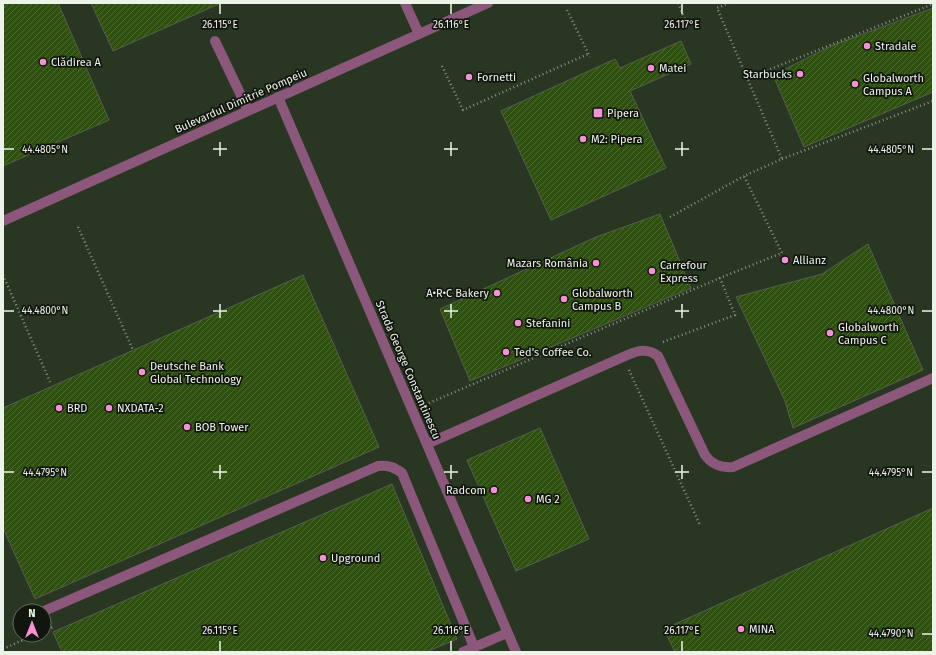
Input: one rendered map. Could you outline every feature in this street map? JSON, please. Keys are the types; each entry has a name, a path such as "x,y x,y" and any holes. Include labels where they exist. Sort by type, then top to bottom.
{"street":[{"path":"405,3 419,34"},
{"name":"Bulevardul Dimitrie Pompeiu","path":"3,221 488,3"},
{"path":"215,41 248,110"},
{"name":"Strada George Constantinescu","path":"278,97 516,652"},
{"path":"427,444 623,356 644,349 652,351 658,356 704,455 714,464 726,467 733,467 933,378"},
{"path":"52,608 378,466 384,465 390,466 402,473 474,647"},
{"path":"463,652 508,633"}],"path":[{"path":"678,3 685,20"},
{"path":"729,3 716,8 748,78 782,159"},
{"path":"748,78 933,4"},
{"path":"567,10 590,57"},
{"path":"442,66 463,110 588,54"},
{"path":"670,217 744,176 782,159 933,102"},
{"path":"429,403 720,278 782,253 744,176"},
{"path":"78,227 133,350"},
{"path":"3,275 51,384"},
{"path":"644,349 735,314 720,278"},
{"path":"623,356 700,525"},
{"path":"3,649 16,643"}],"shaded area":[{"path":"3,3 933,3 933,652 3,652"}],"building":[{"name":"Clădirea A","path":"3,3 58,3 109,120 3,166"},
{"path":"91,3 221,3 113,51"},
{"name":"Globalworth Campus A","path":"933,8 933,92 804,147 773,75 831,46"},
{"name":"M2: Pipera","path":"681,41 691,64 630,91 666,168 551,220 501,111 615,59 620,68"},
{"name":"Globalworth Campus B","path":"660,214 691,288 470,381 440,309 596,237"},
{"name":"Globalworth Campus C","path":"868,244 923,370 793,428 785,401 736,297 822,274"},
{"name":"BOB Tower","path":"303,275 379,447 35,599 3,528 3,408"},
{"name":"MG 2","path":"540,428 589,539 516,571 467,460"},
{"name":"Upground","path":"392,484 457,639 426,652 62,652 53,632"},
{"path":"933,508 933,652 675,652 664,629"}],"place":[{"name":"Stradale","path":"867,46"},
{"name":"Clădirea A","path":"43,62"},
{"name":"Matei","path":"651,68"},
{"name":"Starbucks","path":"800,74"},
{"name":"Fornetti","path":"469,77"},
{"name":"Globalworth Campus A","path":"855,84"},
{"name":"Pipera","path":"598,113"},
{"name":"M2: Pipera","path":"583,139"},
{"name":"Allianz","path":"785,260"},
{"name":"Mazars România","path":"596,263"},
{"name":"Carrefour Express","path":"652,271"},
{"name":"A•R•C Bakery","path":"497,293"},
{"name":"Globalworth Campus B","path":"564,299"},
{"name":"Stefanini","path":"518,323"},
{"name":"Globalworth Campus C","path":"830,333"},
{"name":"Ted's Coffee Co.","path":"506,352"},
{"name":"Deutsche Bank Global Technology","path":"142,372"},
{"name":"BRD","path":"59,408"},
{"name":"NXDATA-2","path":"109,408"},
{"name":"BOB Tower","path":"187,427"},
{"name":"Radcom","path":"494,490"},
{"name":"MG 2","path":"528,499"},
{"name":"Upground","path":"323,558"},
{"name":"MINA","path":"741,629"}]}
